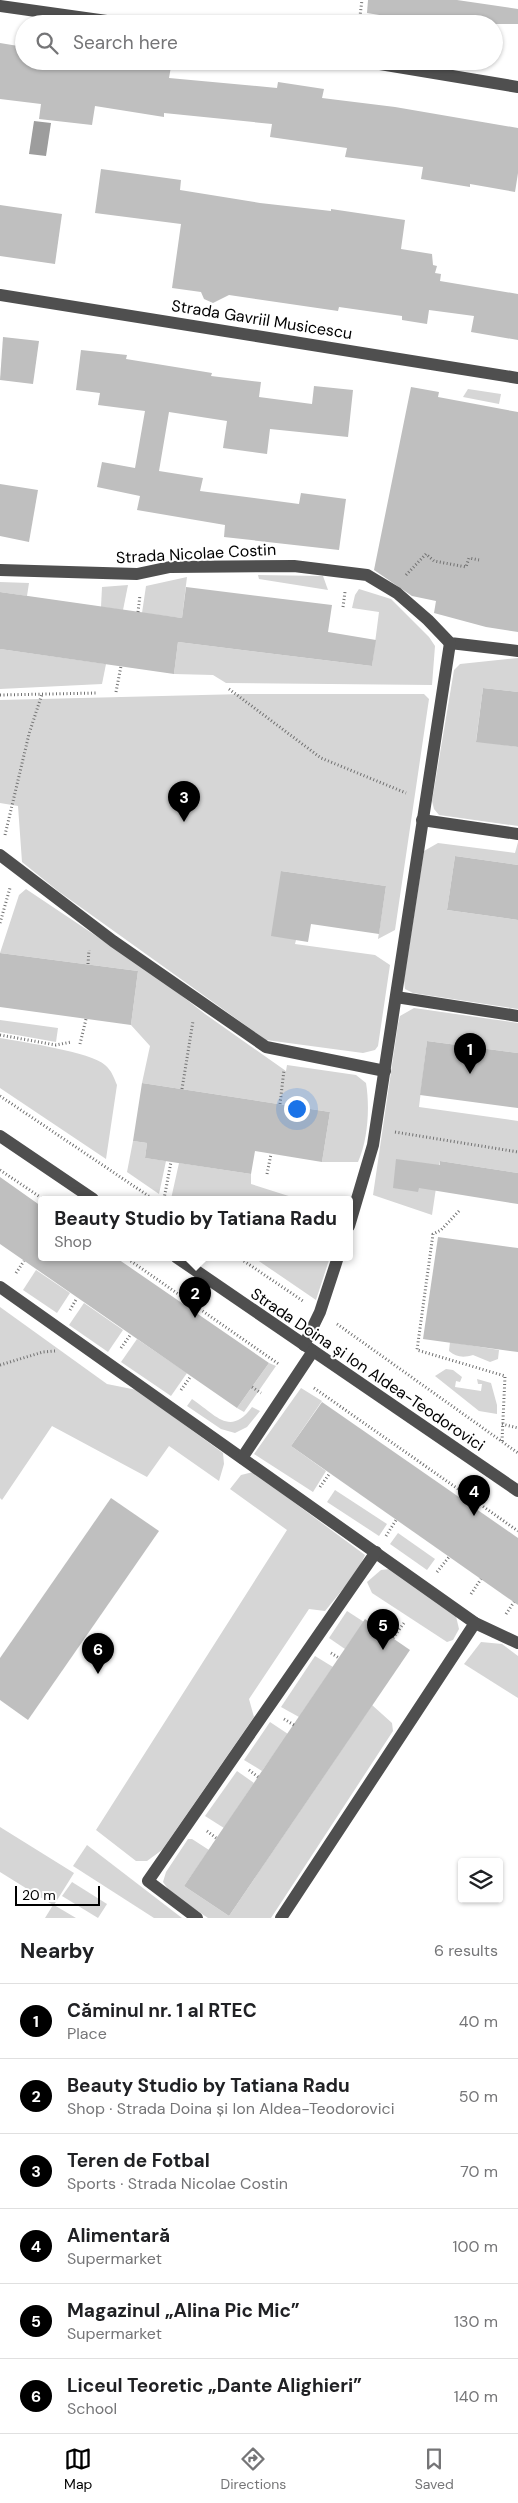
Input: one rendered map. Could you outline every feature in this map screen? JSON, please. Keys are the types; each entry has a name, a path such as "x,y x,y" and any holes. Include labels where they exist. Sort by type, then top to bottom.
{"street":[{"path":"0,6 64,15"},
{"path":"416,70 518,87"},
{"name":"Strada Gavriil Musicescu","path":"0,295 518,378"},
{"name":"Strada Nicolae Costin","path":"0,570 137,574 170,567 294,566 367,575 392,590 428,620 450,643"},
{"path":"353,1214 366,1174 376,1129 450,643 518,651"},
{"path":"422,820 518,834"},
{"path":"0,855 113,941 266,1047 384,1071"},
{"path":"396,997 518,1016"},
{"path":"0,1136 88,1196"},
{"name":"Strada Doina și Ion Aldea-Teodorovici","path":"182,1261 518,1491"},
{"path":"242,1458 296,1376 309,1348 337,1261"},
{"path":"0,1287 476,1623 518,1644"},
{"path":"197,1918 148,1881 376,1552"},
{"path":"281,1918 476,1623"}],"path":[{"path":"360,15 362,0"},
{"path":"392,590 426,554 434,561 466,567 469,558 479,560"},
{"path":"116,692 121,666"},
{"path":"229,689 320,758 425,801"},
{"path":"0,695 98,693"},
{"path":"0,855 29,734 42,694"},
{"path":"0,923 16,867"},
{"path":"182,1090 197,999"},
{"path":"80,1044 86,1019"},
{"path":"0,1034 56,1045 71,1042"},
{"path":"280,1104 286,1051"},
{"path":"0,1096 149,1196"},
{"path":"376,1129 518,1152"},
{"path":"267,1174 271,1154"},
{"path":"165,1196 171,1162"},
{"path":"0,1170 39,1196"},
{"path":"459,1211 441,1230 433,1234 416,1350 505,1376 502,1442"},
{"path":"131,1261 518,1531"},
{"path":"244,1261 320,1312 518,1453"},
{"path":"0,1365 43,1352 87,1349"},
{"path":"502,1424 518,1428"},
{"path":"477,1510 480,1505"},
{"path":"393,1638 404,1624"}],"shaded area":[{"path":"34,121 51,123 46,156 29,154"},
{"path":"468,389 501,394 499,404 463,397"},
{"path":"258,575 323,576 328,590 259,579"},
{"path":"187,577 182,618 142,613 146,586"},
{"path":"0,582 29,583 27,596 0,592"},
{"path":"128,585 123,610 101,607 102,587"},
{"path":"359,589 391,599 429,637 435,646 432,685 226,683 213,675 174,674 178,642 372,666 379,612 352,608 355,595"},
{"path":"0,649 106,664 102,684 0,689"},
{"path":"518,658 518,692 483,688 476,741 518,747 518,826 439,815 434,809 432,801 454,670 460,664"},
{"path":"243,694 424,694 429,699 395,930 378,939 386,886 281,871 296,940 295,944 375,955 390,965 378,1046 375,1050 363,1053 266,1040 58,891 22,862 18,806 0,803 0,700"},
{"path":"518,842 518,865 455,856 447,910 518,920 518,1009 413,993 405,989 404,980 424,851 438,843 515,853"},
{"path":"26,889 159,978 205,1014 286,1071 287,1065 356,1075 366,1083 368,1102 367,1123 364,1144 358,1162 322,1162 330,1112 142,1083 150,1046 131,1025 138,971 0,953 19,895"},
{"path":"414,1008 518,1023 518,1053 427,1041 419,1107 518,1121 518,1173 440,1161 432,1215 373,1195 398,1024 400,1016"},
{"path":"0,1020 58,1028 56,1042 0,1032"},
{"path":"0,1038 86,1056 97,1060 107,1067 117,1085 106,1159 0,1088"},
{"path":"133,1141 147,1143 145,1158 166,1161 159,1194 127,1172"},
{"path":"179,1163 251,1174 251,1184 289,1196 172,1196"},
{"path":"259,1261 329,1261 316,1300"},
{"path":"36,1270 70,1293 57,1313 23,1290"},
{"path":"84,1303 123,1330 108,1352 69,1325"},
{"path":"0,1307 107,1384 137,1390 223,1453 224,1464 219,1481 169,1446 147,1477 52,1426 2,1500 0,1498"},
{"path":"137,1339 187,1373 171,1396 121,1362"},
{"path":"450,1342 499,1350 498,1359 490,1362 473,1355 463,1357 454,1355 449,1351"},
{"path":"269,1363 276,1366 244,1412 237,1408"},
{"path":"446,1369 453,1370 462,1377 460,1382 456,1381 455,1387 481,1391 482,1384 478,1384 477,1379 491,1383 497,1405 497,1414 479,1411 435,1376"},
{"path":"301,1388 322,1401 291,1446 326,1471 313,1492 254,1454"},
{"path":"192,1399 216,1416 230,1422 237,1421 252,1407 260,1411 247,1427 235,1433 221,1429 187,1406"},
{"path":"253,1472 365,1555 357,1572 325,1611 309,1609 249,1699 254,1717 162,1850 147,1861 136,1861 96,1830 287,1530 230,1489 241,1475"},
{"path":"335,1490 387,1524 379,1536 327,1502"},
{"path":"398,1533 435,1559 427,1570 390,1544"},
{"path":"390,1569 455,1612 459,1629 453,1640 447,1642 372,1593 367,1582 381,1570"},
{"path":"347,1611 364,1622 345,1649 329,1638"},
{"path":"481,1642 502,1644 518,1656 518,1698 464,1664"},
{"path":"315,1656 333,1667 299,1717 281,1707"},
{"path":"372,1705 392,1723 393,1731 271,1918 208,1918 171,1893 163,1882 166,1872 188,1839 192,1839 209,1850 184,1886 229,1916"},
{"path":"270,1722 288,1734 262,1771 244,1760"},
{"path":"237,1771 254,1783 224,1828 205,1816"},
{"path":"0,1827 74,1873 54,1905 76,1918 45,1918 53,1905 0,1872"},
{"path":"87,1845 182,1918 154,1918 73,1866"},
{"path":"72,1882 107,1904 98,1918 62,1896"}],"building":[{"path":"368,0 457,0 518,9 518,24 503,24 503,15 379,15 367,13"},
{"path":"0,43 15,46 15,70 170,70 169,78 277,88 278,82 324,89 322,98 395,107 518,128 518,173 515,192 470,184 470,187 421,179 423,167 345,157 347,148 270,137 272,124 164,113 164,117 95,106 92,125 39,119 41,104 0,99"},
{"path":"101,169 181,180 180,190 260,203 331,211 331,209 405,220 401,249 432,254 433,265 437,266 435,273 441,274 440,281 518,294 518,340 471,332 474,316 429,310 427,324 402,320 402,316 339,307 338,311 229,295 213,303 204,299 201,292 172,288 181,224 95,213"},
{"path":"0,205 62,214 55,264 0,256"},
{"path":"3,337 39,341 33,384 0,380"},
{"path":"81,350 127,355 126,359 212,373 211,376 261,382 259,397 312,404 314,386 353,390 348,437 270,429 267,454 223,448 227,421 169,412 159,471 203,478 200,491 299,504 301,493 346,499 339,550 224,537 225,525 137,510 140,496 97,487 102,462 135,468 145,411 98,405 100,393 76,390"},
{"path":"411,387 439,392 438,397 518,412 518,632 486,627 434,613 436,601 412,596 374,570"},
{"path":"0,484 38,490 29,542 0,536"},
{"path":"186,587 332,605 328,632 376,640 372,666 178,642 174,674 0,649 0,592 182,618"},
{"path":"483,688 518,692 518,747 476,742"},
{"path":"455,856 518,865 518,920 447,910"},
{"path":"281,871 386,886 379,934 311,924 308,942 271,936"},
{"path":"0,953 138,971 131,1025 0,1007"},
{"path":"427,1041 518,1053 518,1108 420,1095"},
{"path":"142,1083 330,1112 322,1162 255,1151 251,1174 145,1158 147,1143 133,1141"},
{"path":"396,1159 440,1165 440,1161 518,1173 518,1204 419,1188 418,1192 393,1188"},
{"path":"0,1177 38,1204 38,1261 121,1261 269,1363 237,1408 0,1244"},
{"path":"438,1237 518,1248 518,1352 423,1339"},
{"path":"322,1402 518,1538 518,1605 291,1446"},
{"path":"111,1498 159,1531 28,1720 0,1700 0,1658"},
{"path":"365,1619 410,1650 229,1916 184,1886"}],"place":[{"name":"Teren de Fotbal","path":"184,822"},
{"name":"Căminul nr. 1 al RTEC","path":"470,1074"},
{"name":"Beauty Studio by Tatiana Radu","path":"195,1318"},
{"name":"Alimentară","path":"474,1516"},
{"name":"Magazinul „Alina Pic Mic”","path":"383,1650"},
{"name":"Liceul Teoretic „Dante Alighieri”","path":"98,1674"}]}
